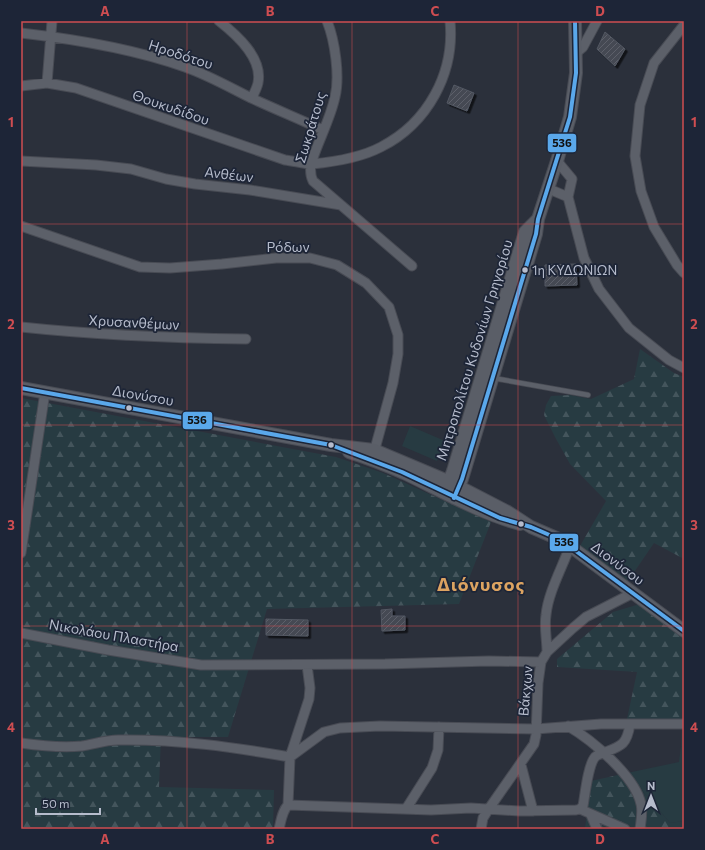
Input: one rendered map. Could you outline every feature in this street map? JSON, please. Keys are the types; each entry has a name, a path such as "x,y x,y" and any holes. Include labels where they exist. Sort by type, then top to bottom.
{"main road":[{"name":"Μητροπολίτου Κυδονίων Γρηγορίου","path":"452,490 487,377 525,232 538,220 549,189 570,117 576,73 575,21"},
{"name":"Διονύσου","path":"21,388 331,445 373,455 452,490 508,512 531,527 561,540 684,631"}],"street":[{"path":"47,83 52,21"},
{"path":"219,21 239,38 252,54 257,70 258,83 252,98"},
{"name":"Σωκράτους","path":"327,21 332,39 337,84 335,96 311,164 310,173 313,181 341,205"},
{"name":"Θουκυδίδου","path":"21,86 47,83 76,88 285,160 311,164 348,158 373,151 399,136 422,114 436,93 443,78 451,46 450,21"},
{"path":"576,53 584,47 597,21"},
{"path":"684,25 654,63 640,105 636,156 641,191 654,227 677,265 684,273"},
{"name":"Ηροδότου","path":"21,33 50,36 112,48 167,61 202,73 252,98 323,130"},
{"name":"Ανθέων","path":"21,161 96,165 131,169 166,179 195,184 250,190 341,205"},
{"path":"557,161 572,180 568,196 584,258 599,289 630,328 669,360 684,368"},
{"path":"549,189 568,196"},
{"path":"341,205 412,266"},
{"name":"Ρόδων","path":"21,226 140,267 170,268 276,258 310,258 337,265 366,283 389,308 398,335 398,354 393,383 373,455"},
{"name":"Χρυσανθέμων","path":"21,327 72,333 148,337 246,339"},
{"path":"21,554 45,392"},
{"name":"Βάκχων","path":"481,829 483,818 534,744 538,683 541,662 548,652 545,617 547,606 551,591 570,546"},
{"path":"548,652 586,617 633,592"},
{"name":"Νικολάου Πλαστήρα","path":"21,633 108,650 202,665 306,665 496,661 541,662"},
{"path":"279,829 282,814 288,805 290,758 309,699 310,688 306,665"},
{"path":"21,743 54,747 69,747 115,740 165,741 207,744 290,758 324,732 335,729 380,726 536,729 600,724 684,724"},
{"path":"580,809 583,806 592,763 595,758 619,746 627,739 630,724"},
{"path":"568,726 588,738 634,785 641,805 642,815 640,829"},
{"path":"406,809 432,768 438,750 439,727"},
{"path":"520,765 533,811"},
{"path":"288,805 431,810 471,808 533,811 580,809 625,829"},
{"path":"591,815 598,829"}],"lane":[{"path":"487,377 588,395"}],"green space":[{"path":"640,349 674,373 684,377 684,559 654,543 628,581 580,546 606,501 570,464 544,415 546,405 551,396 570,395 591,399 634,379"},
{"path":"21,398 336,457 383,473 491,522 459,604 267,609 228,737 161,737 159,787 274,790 273,829 21,829"},
{"path":"410,426 445,441 437,461 402,446"},
{"path":"640,604 684,639 684,747 681,746 682,720 627,719 637,672 557,667 557,659 613,612"},
{"path":"681,746 684,747 684,821 670,823 627,773 679,762"},
{"path":"627,773 670,823 684,821 684,829 585,829 591,781"}],"building":[{"path":"605,32 625,49 615,66 597,49"},
{"path":"454,85 474,93 467,111 447,103"},
{"path":"576,264 577,285 545,286 545,265"},
{"path":"392,609 392,616 405,616 405,630 382,631 381,610"},
{"path":"266,619 308,620 308,636 266,635"}],"transit line":[{"name":"536","path":"454,498 462,479 536,234 538,219 570,117 576,73 575,21"},
{"name":"536","path":"21,388 331,445 402,472 500,518 531,527 561,540 684,631"}],"place":[{"name":"1η ΚΥΔΩΝΙΩΝ","path":"525,270"}],"district":[{"name":"Διόνυσος","path":"481,584"}]}
